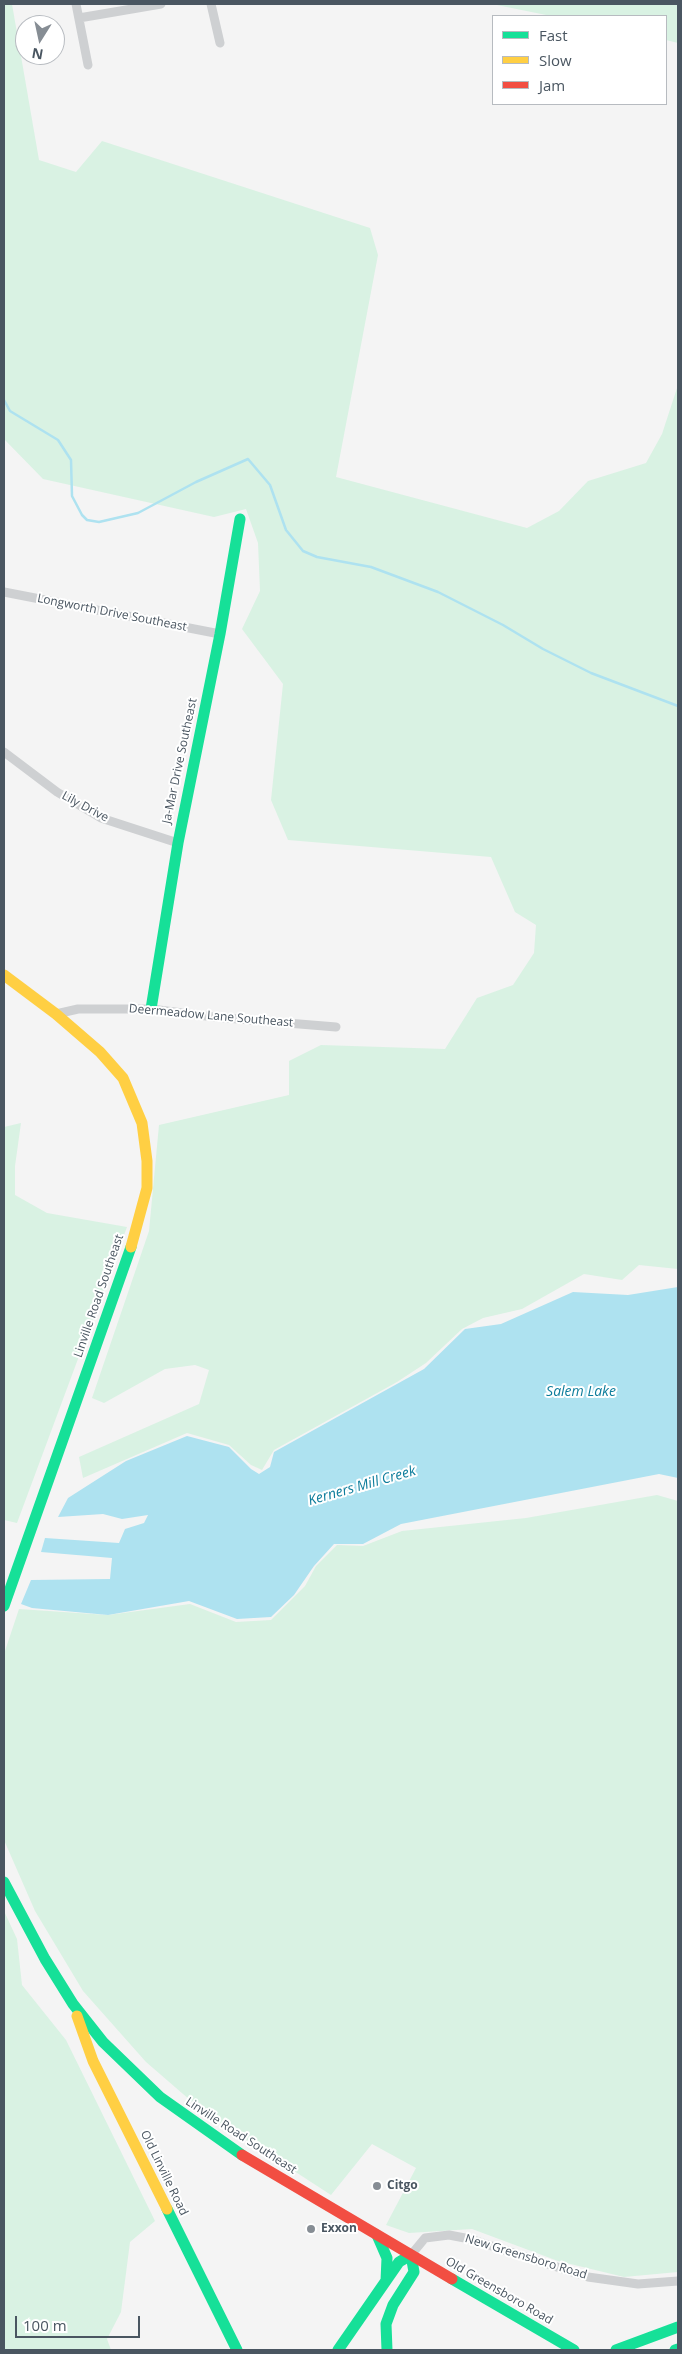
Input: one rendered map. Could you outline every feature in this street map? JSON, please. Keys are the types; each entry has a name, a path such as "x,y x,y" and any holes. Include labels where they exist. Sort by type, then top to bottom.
{"main road":[{"name":"Ja-Mar Drive Southeast","path":"151,1009 178,843 220,634 240,519"},
{"name":"Linville Road Southeast","path":"4,1606 106,1321 142,1215 147,1188 145,1138 138,1109 130,1091 111,1063 56,1014 5,980"},
{"name":"Linville Road Southeast","path":"4,1882 45,1959 73,2004 121,2061 182,2114 235,2151 411,2254"},
{"name":"Old Linville Road","path":"73,2004 93,2061 237,2350"},
{"path":"377,2235 387,2258 386,2281"},
{"path":"338,2350 399,2262 411,2254 414,2272 393,2304 386,2324 387,2350"},
{"name":"Old Greensboro Road","path":"411,2254 574,2350"},
{"path":"616,2350 678,2327"}],"street":[{"path":"76,4 88,65"},
{"path":"79,18 161,4"},
{"path":"211,4 220,43"},
{"name":"Longworth Drive Southeast","path":"4,592 220,634"},
{"name":"Lily Drive","path":"4,752 57,792 101,818 178,843"},
{"name":"Deermeadow Lane Southeast","path":"56,1014 78,1009 151,1009 214,1017 336,1027"},
{"name":"New Greensboro Road","path":"411,2254 425,2238 449,2235 470,2239 588,2277 638,2284 678,2281"}],"green space":[{"path":"4,4 12,4 15,21 15,65 23,65 39,160 76,172 102,141 370,228 378,255 336,477 527,528 559,511 588,481 646,463 662,434 678,385 678,1269 639,1265 622,1280 584,1274 522,1309 483,1318 462,1329 426,1363 397,1382 274,1450 262,1470 251,1465 229,1445 187,1433 83,1478 79,1457 199,1404 209,1370 195,1365 165,1369 104,1403 92,1398 149,1231 159,1125 289,1095 289,1061 321,1045 445,1049 477,998 513,985 534,953 536,925 515,912 491,857 288,840 271,800 283,684 242,629 260,591 258,543 246,509 214,517 43,479 4,439"},
{"path":"492,4 678,4 678,43 667,40 667,15 546,15"},
{"path":"21,1123 15,1166 15,1195 47,1213 127,1227 17,1523 4,1520 4,1127"},
{"path":"657,1495 678,1501 678,2272 624,2277 558,2261 472,2229 409,2233 386,2225 416,2168 372,2144 331,2195 205,2113 146,2062 83,1991 35,1911 4,1840 4,1654 19,1609 108,1615 190,1604 236,1622 271,1620 305,1586 316,1566 337,1545 363,1546 402,1531 526,1518"},
{"path":"4,1911 17,1939 22,1985 66,2040 155,2221 130,2242 121,2312 107,2339 111,2350 4,2350"}],"water":[{"name":"Salem Lake","path":"678,1287 678,1478 659,1474 401,1524 363,1544 334,1544 314,1566 294,1595 271,1617 237,1619 189,1601 108,1615 32,1608 21,1604 31,1580 110,1579 112,1558 41,1552 45,1538 119,1543 125,1529 144,1523 148,1515 122,1519 103,1514 58,1517 68,1498 126,1461 187,1436 229,1447 251,1469 259,1474 270,1467 274,1452 424,1369 465,1329 501,1324 573,1292 628,1295"}],"waterway":[{"path":"4,400 10,411 58,440 71,460 72,496 82,515 87,520 99,522 138,513 196,482 248,459 270,485 286,530 303,551 317,557 371,567 438,592 591,673 678,706"}],"traffic: fast":[{"path":"151,1009 178,843 220,634 240,519"},
{"path":"4,1606 131,1247"},
{"path":"4,1882 45,1959 73,2004 103,2042 160,2097 242,2155"},
{"path":"167,2209 237,2350"},
{"path":"377,2235 387,2258 386,2281"},
{"path":"338,2350 399,2262 411,2255 414,2272 393,2305 386,2324 387,2350"},
{"path":"452,2279 574,2350"},
{"path":"616,2350 678,2327"}],"traffic: slow":[{"path":"4,975 56,1014 100,1052 123,1078 142,1123 147,1161 147,1188 131,1247"},
{"path":"77,2016 93,2061 167,2209"}],"traffic: jam":[{"path":"242,2155 452,2279"}],"place":[{"name":"Citgo","path":"377,2186"},
{"name":"Exxon","path":"311,2229"}],"water label":[{"name":"Kerners Mill Creek","path":"362,1486"}]}
